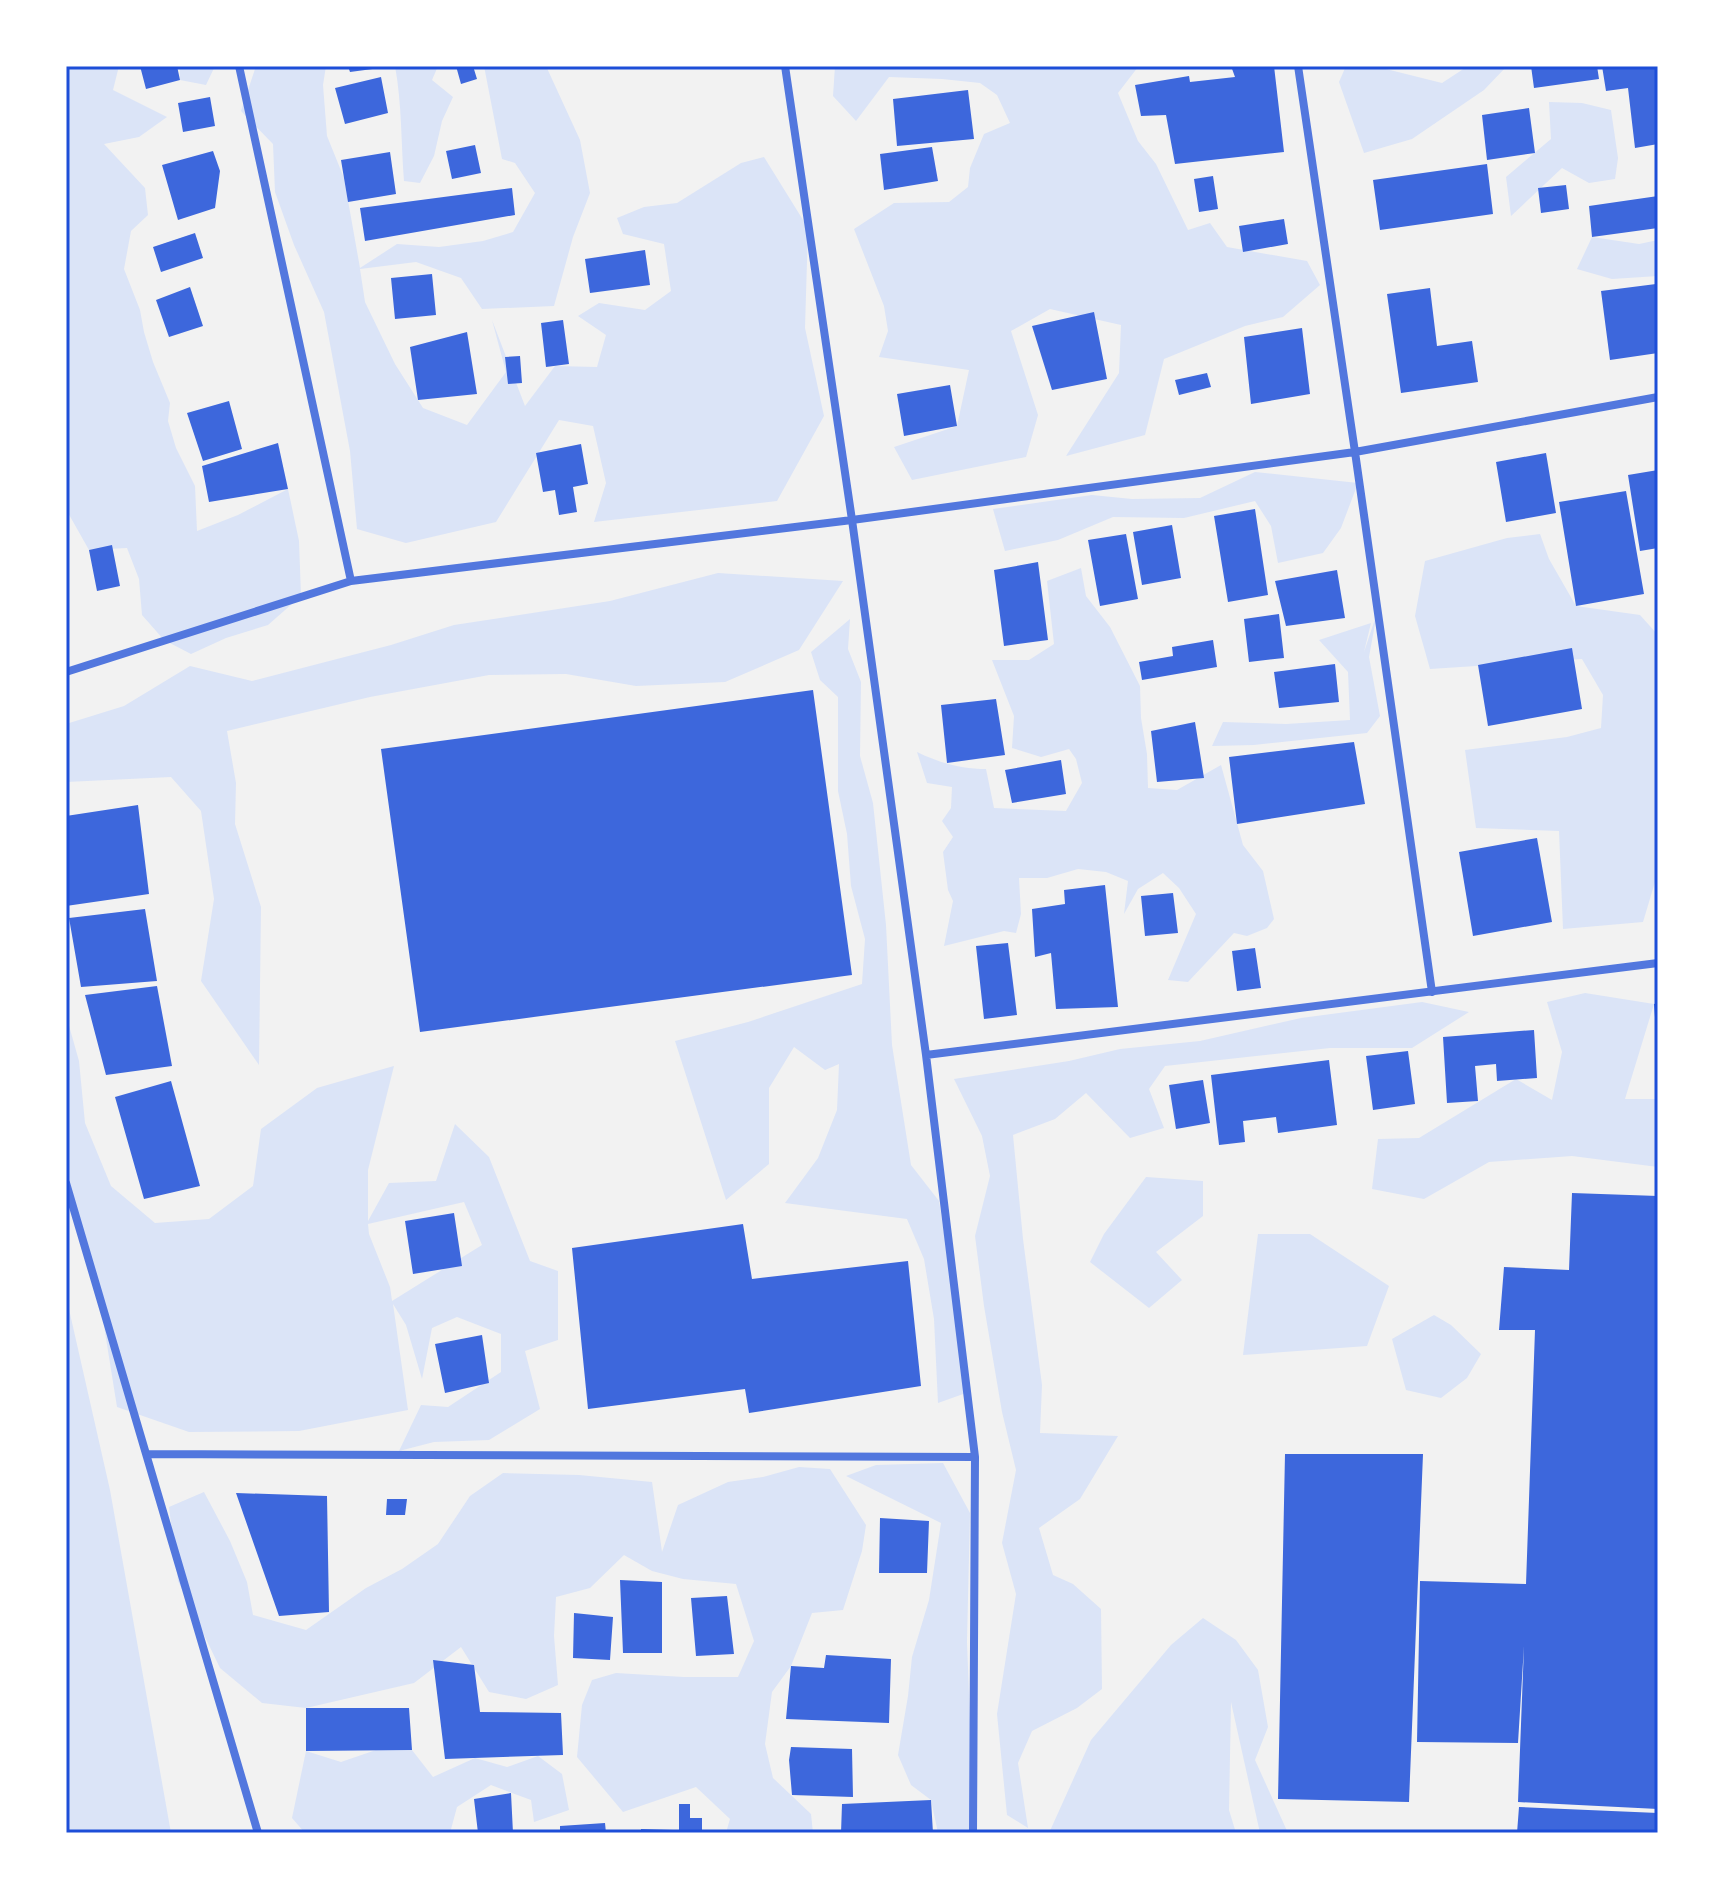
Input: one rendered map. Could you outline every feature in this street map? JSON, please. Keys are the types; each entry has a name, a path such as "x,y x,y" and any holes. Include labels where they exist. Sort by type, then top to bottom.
{"street":[{"path":"239,66 351,581"},
{"path":"785,66 926,1055 975,1457 973,1833"},
{"path":"1298,66 1432,992"},
{"path":"66,672 351,581 852,520 1355,452 1658,397"},
{"path":"926,1055 1658,963"},
{"path":"66,1183 258,1833"},
{"path":"147,1454 975,1457"}],"shaded area":[{"path":"66,66 119,66 113,90 167,117 139,137 104,144 145,188 148,215 131,231 124,269 140,310 153,362 170,403 168,421 176,448 195,486 197,531 238,515 288,489 299,541 301,596 268,625 226,638 191,654 164,640 142,615 139,579 127,548 89,550 67,511"},
{"path":"180,66 215,66 206,85 180,80"},
{"path":"256,66 326,66 323,85 327,136 344,178 360,268 397,244 439,247 483,241 513,232 535,193 515,163 502,159 484,66 546,66 580,140 590,193 573,237 554,306 482,309 461,278 416,262 360,269 365,302 395,364 423,408 467,425 506,372 492,320 525,406 555,366 597,367 606,335 578,316 599,303 645,310 671,291 664,244 623,234 617,218 644,207 677,203 741,163 764,157 808,228 805,328 824,416 777,501 594,522 606,483 593,426 559,420 496,522 406,543 357,529 350,451 324,312 294,245 275,192 273,144 241,111"},
{"path":"395,66 438,66 432,80 453,97 442,121 434,156 420,183 404,181"},
{"path":"835,66 1171,66 1138,67 1118,93 1138,141 1156,164 1188,230 1210,223 1227,247 1307,261 1320,285 1283,317 1245,326 1164,359 1145,435 1066,456 1119,373 1121,325 1050,309 1011,331 1038,415 1026,457 912,480 894,447 957,426 969,370 879,357 888,331 884,306 854,229 894,203 949,202 968,187 970,168 984,134 1010,123 997,95 980,83 889,77 856,121 833,96"},
{"path":"1346,66 1382,66 1442,83 1468,66 1507,66 1484,90 1412,139 1364,153 1339,82"},
{"path":"1549,102 1582,103 1611,110 1618,158 1615,179 1589,183 1562,168 1511,216 1506,177 1551,139"},
{"path":"1592,237 1639,244 1658,240 1658,276 1612,279 1577,269"},
{"path":"1255,472 1358,483 1341,528 1323,553 1278,563 1271,526 1255,501 1184,518 1113,517 1058,540 1005,551 993,509 1092,495 1132,499 1200,498"},
{"path":"1540,534 1549,559 1576,606 1640,615 1658,635 1658,872 1643,922 1563,929 1559,831 1476,828 1465,750 1567,737 1601,728 1603,695 1582,659 1430,669 1415,616 1425,561 1507,538"},
{"path":"1081,568 1086,596 1110,627 1140,686 1148,788 1177,790 1221,765 1243,845 1263,871 1274,919 1267,928 1247,936 1234,933 1188,982 1168,980 1196,914 1179,888 1163,873 1138,889 1124,914 1128,881 1106,872 1078,869 1047,878 1019,878 1021,914 1016,933 1004,931 944,946 953,901 948,890 943,852 953,837 942,821 951,808 952,787 927,783 917,752 951,765 986,769 994,808 1066,811 1082,783 1076,759 1069,749 1041,757 1012,748 1014,716 992,660 1029,660 1054,644 1047,581"},
{"path":"718,573 843,581 799,650 725,682 636,686 566,674 489,675 370,697 227,731 236,783 235,824 261,907 259,1065 201,981 214,899 201,811 171,777 66,782 66,724 124,706 190,666 252,681 391,645 454,625 610,601"},
{"path":"1377,613 1369,657 1380,716 1367,733 1254,745 1212,746 1223,722 1286,724 1350,720 1348,672 1319,640 1371,623 1364,652"},
{"path":"850,619 848,649 861,682 860,756 873,803 886,925 892,1045 911,1165 939,1201 966,1393 938,1403 934,1319 924,1259 907,1219 785,1203 818,1158 837,1110 839,1064 825,1070 794,1047 769,1088 769,1164 726,1200 675,1041 748,1022 862,984 865,939 851,886 847,834 838,791 838,697 820,680 811,652"},
{"path":"1585,993 1654,1004 1625,1099 1658,1099 1658,1167 1572,1156 1489,1162 1424,1199 1372,1189 1378,1139 1419,1138 1516,1079 1552,1100 1562,1052 1547,1002"},
{"path":"1422,1002 1469,1012 1412,1048 1330,1048 1165,1066 1149,1089 1164,1128 1130,1138 1086,1093 1055,1119 1013,1135 1042,1385 1040,1433 1118,1436 1080,1499 1039,1528 1053,1575 1073,1584 1101,1609 1102,1689 1077,1708 1032,1731 1018,1763 1028,1828 1007,1815 997,1714 1016,1594 1002,1543 1016,1470 1002,1412 975,1236 990,1176 982,1136 954,1079 1069,1061 1120,1049 1200,1041 1301,1018"},
{"path":"66,1015 79,1061 85,1123 111,1186 155,1223 209,1219 253,1186 261,1129 317,1088 394,1066 368,1170 368,1221 389,1183 436,1181 455,1124 489,1157 530,1261 558,1271 558,1340 525,1351 540,1409 489,1440 434,1442 399,1451 421,1405 448,1407 501,1372 501,1334 457,1317 432,1328 422,1379 406,1325 393,1304 408,1410 299,1431 189,1432 117,1407 96,1276 78,1234 66,1167","holes":["464,1202 482,1245 392,1301 368,1224"]},
{"path":"1146,1177 1203,1181 1203,1216 1156,1252 1182,1280 1149,1308 1090,1262 1104,1234"},
{"path":"1258,1234 1310,1234 1389,1286 1367,1346 1243,1355"},
{"path":"66,1296 110,1490 171,1833 66,1833"},
{"path":"1434,1315 1451,1325 1481,1354 1467,1378 1441,1398 1406,1390 1392,1339"},
{"path":"943,1463 970,1513 967,1642 973,1801 969,1833 938,1833 931,1800 911,1785 898,1755 912,1657 929,1600 941,1523 846,1476 876,1465"},
{"path":"799,1467 830,1469 866,1525 862,1551 843,1610 812,1613 791,1666 772,1692 765,1744 773,1778 811,1814 813,1833 726,1833 730,1819 696,1787 623,1812 577,1757 582,1705 592,1680 616,1673 738,1677 754,1641 736,1584 683,1579 652,1571 624,1555 590,1588 556,1597 554,1636 558,1685 526,1699 489,1692 461,1647 414,1683 306,1708 262,1703 220,1668 178,1581 169,1507 204,1492 247,1582 253,1615 306,1630 366,1588 402,1569 438,1544 470,1496 503,1473 579,1475 652,1482 662,1552 678,1505 728,1482"},
{"path":"1203,1618 1236,1640 1258,1670 1268,1727 1255,1760 1288,1833 1260,1833 1231,1702 1229,1810 1236,1833 1049,1833 1091,1740 1171,1645"},
{"path":"376,1750 412,1750 433,1777 475,1758 507,1767 538,1756 562,1774 569,1810 534,1822 531,1800 491,1785 457,1807 450,1833 305,1833 292,1818 306,1751 341,1762"}],"building":[{"path":"140,66 177,66 180,80 146,89"},
{"path":"348,66 380,66 380,68 350,72"},
{"path":"456,66 473,66 477,79 461,84"},
{"path":"1231,66 1274,66 1284,152 1175,164 1166,115 1141,116 1135,85 1189,76 1190,82 1235,77"},
{"path":"1531,66 1597,66 1599,79 1534,88"},
{"path":"1602,66 1658,66 1658,144 1635,148 1628,88 1606,91"},
{"path":"381,77 388,113 345,124 335,88"},
{"path":"968,90 974,139 897,146 893,99"},
{"path":"210,97 215,126 183,132 178,103"},
{"path":"1529,108 1535,153 1487,160 1482,115"},
{"path":"475,145 481,173 452,179 446,151"},
{"path":"932,147 938,181 884,190 880,154"},
{"path":"213,151 220,171 215,208 178,220 162,165"},
{"path":"390,152 396,194 348,202 341,160"},
{"path":"1487,164 1493,214 1380,230 1373,180"},
{"path":"1213,176 1218,209 1199,212 1194,179"},
{"path":"1566,185 1569,209 1541,213 1538,188"},
{"path":"512,188 515,215 365,241 360,208"},
{"path":"1658,196 1658,228 1592,237 1589,206"},
{"path":"1284,219 1288,244 1243,252 1239,226"},
{"path":"195,233 203,258 161,272 153,247"},
{"path":"645,250 650,285 590,293 585,259"},
{"path":"432,274 436,315 395,319 391,278"},
{"path":"1656,284 1658,353 1610,360 1601,291"},
{"path":"190,287 203,326 169,337 156,300"},
{"path":"1430,288 1437,346 1472,341 1478,382 1401,393 1387,294"},
{"path":"1094,312 1107,379 1052,390 1032,326"},
{"path":"563,320 569,364 546,367 541,323"},
{"path":"1302,328 1310,394 1251,404 1244,337"},
{"path":"467,332 477,394 418,400 410,347"},
{"path":"520,356 522,383 508,384 505,357"},
{"path":"1207,373 1211,387 1179,395 1175,380"},
{"path":"950,385 957,426 904,436 897,394"},
{"path":"229,401 242,449 203,461 187,413"},
{"path":"278,443 288,489 209,502 202,466"},
{"path":"581,444 588,484 573,487 577,512 559,515 555,490 543,492 536,453"},
{"path":"1546,453 1556,513 1506,522 1496,462"},
{"path":"1658,470 1658,548 1640,551 1628,475"},
{"path":"1626,491 1644,594 1576,606 1559,502"},
{"path":"1255,509 1268,595 1228,602 1214,516"},
{"path":"1172,525 1181,578 1142,585 1133,532"},
{"path":"1126,534 1138,599 1100,606 1088,540"},
{"path":"112,545 120,586 97,591 89,550"},
{"path":"1038,562 1048,640 1004,646 994,570"},
{"path":"1337,570 1345,618 1286,626 1275,581"},
{"path":"1279,614 1284,658 1249,662 1244,619"},
{"path":"1213,640 1217,667 1142,680 1139,662 1173,656 1172,647"},
{"path":"1572,648 1582,709 1488,726 1478,665"},
{"path":"1335,664 1339,702 1279,708 1274,672"},
{"path":"813,690 852,975 420,1032 381,749"},
{"path":"996,699 1005,755 947,763 941,705"},
{"path":"1195,722 1204,778 1157,782 1151,731"},
{"path":"1354,742 1365,804 1237,824 1229,757"},
{"path":"1061,760 1066,794 1012,803 1005,770"},
{"path":"138,805 149,894 66,906 66,816"},
{"path":"1537,838 1552,922 1473,936 1459,852"},
{"path":"1105,885 1118,1007 1056,1009 1051,953 1035,957 1032,909 1065,904 1064,890"},
{"path":"1173,893 1178,933 1145,936 1141,896"},
{"path":"145,909 157,981 81,987 69,918"},
{"path":"1008,943 1017,1015 984,1019 976,946"},
{"path":"1255,948 1261,988 1237,991 1232,951"},
{"path":"157,986 172,1066 106,1075 85,995"},
{"path":"1658,1003 1658,1030 1656,1030 1654,1004"},
{"path":"1534,1030 1537,1078 1497,1081 1496,1064 1475,1066 1478,1101 1447,1103 1443,1037"},
{"path":"1408,1051 1415,1104 1373,1110 1366,1056"},
{"path":"1329,1060 1337,1125 1278,1133 1276,1117 1243,1121 1245,1142 1219,1145 1211,1075"},
{"path":"1203,1080 1210,1123 1176,1129 1169,1085"},
{"path":"171,1081 200,1186 144,1199 115,1097"},
{"path":"1572,1193 1658,1196 1658,1809 1518,1802 1524,1646 1518,1743 1417,1742 1420,1581 1526,1584 1535,1330 1499,1330 1504,1267 1569,1270"},
{"path":"454,1213 462,1266 413,1274 405,1221"},
{"path":"743,1224 752,1279 908,1261 921,1386 749,1413 745,1389 588,1409 572,1248"},
{"path":"482,1335 489,1383 445,1393 435,1344"},
{"path":"1285,1454 1423,1454 1409,1802 1278,1799"},
{"path":"236,1493 327,1496 329,1612 279,1616"},
{"path":"387,1499 407,1499 405,1515 386,1515"},
{"path":"880,1518 929,1521 927,1573 879,1573"},
{"path":"620,1580 662,1582 662,1653 623,1653"},
{"path":"727,1596 734,1654 696,1656 691,1598"},
{"path":"574,1613 613,1617 610,1660 573,1658"},
{"path":"826,1655 891,1659 889,1723 786,1719 791,1666 824,1668"},
{"path":"433,1660 474,1665 480,1712 561,1713 563,1755 445,1759"},
{"path":"306,1708 409,1708 412,1750 306,1751"},
{"path":"791,1747 852,1749 853,1797 792,1795"},
{"path":"511,1793 513,1833 478,1833 474,1799"},
{"path":"931,1800 933,1833 841,1833 842,1804"},
{"path":"679,1804 690,1804 690,1818 702,1818 702,1833 679,1833"},
{"path":"1519,1807 1658,1813 1658,1833 1517,1833"},
{"path":"605,1823 606,1833 560,1833 560,1826"},
{"path":"641,1829 673,1830 673,1833 641,1833"}]}
